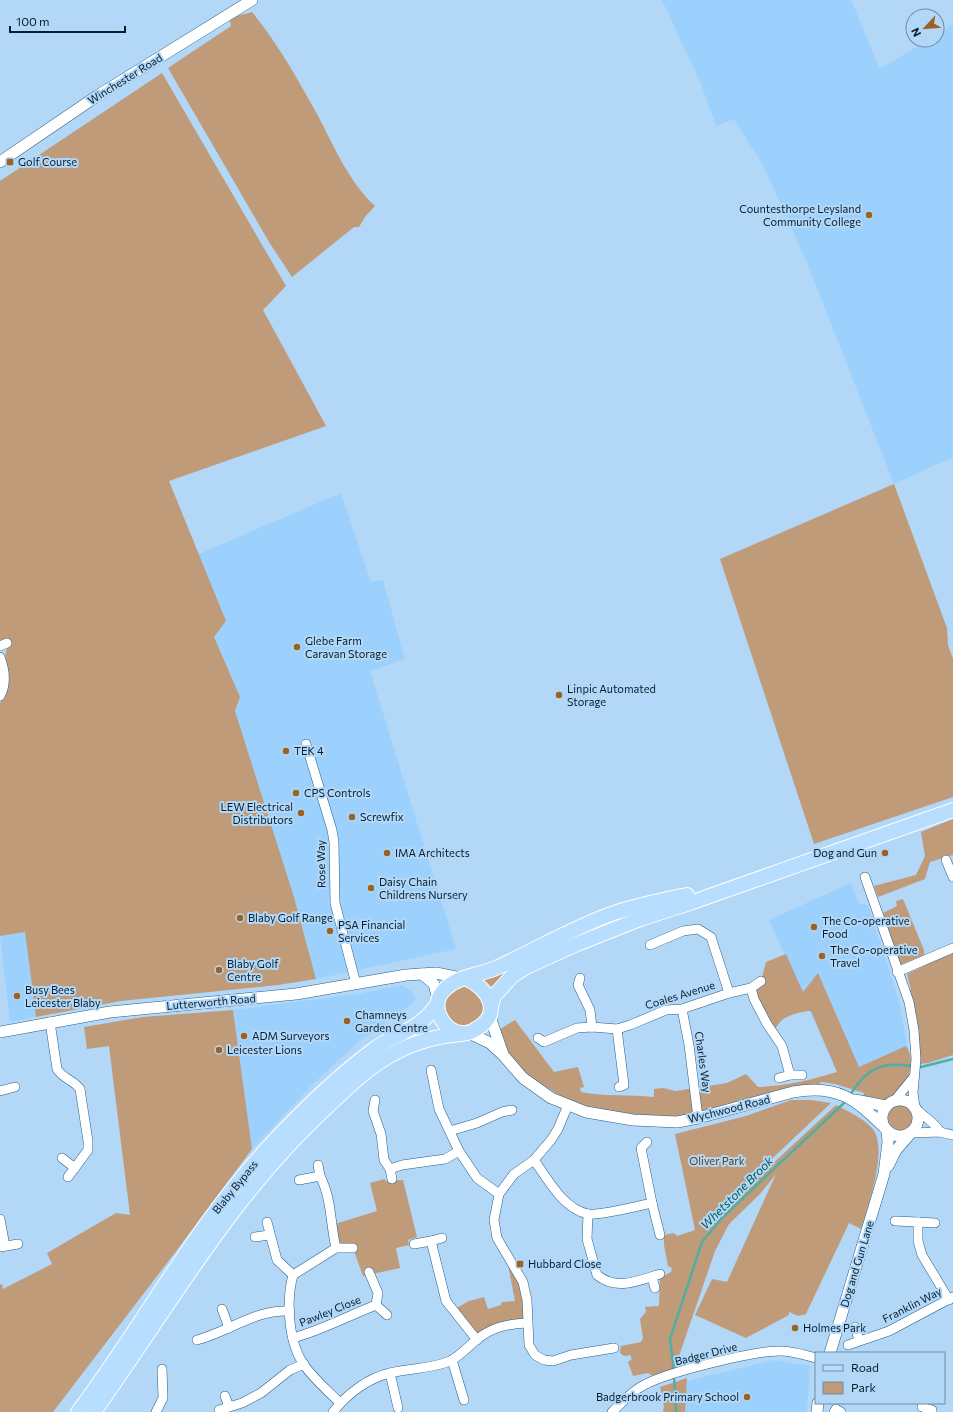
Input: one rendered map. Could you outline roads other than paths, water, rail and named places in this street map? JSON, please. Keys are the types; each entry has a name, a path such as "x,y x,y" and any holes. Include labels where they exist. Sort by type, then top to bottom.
{"main road":[{"path":"716,892 685,895 614,913 537,947 493,969 463,978 444,989 437,1003 438,1013 444,1024 454,1031 465,1033 484,1023 494,996 504,983 526,967 621,926 953,810"},
{"path":"463,978 477,983 487,993 490,1010"},
{"name":"Blaby Bypass","path":"78,1412 198,1234 262,1154 316,1099 362,1058 375,1048 423,1022 437,1003"},
{"name":"Blaby Bypass","path":"94,1412 222,1225 267,1168 302,1130 368,1071 392,1054 426,1040 465,1033"}],"street":[{"name":"Winchester Road","path":"0,162 97,96 252,0"},
{"path":"0,657 5,679 5,686 0,696"},
{"name":"Rose Way","path":"306,744 332,830 334,842 334,903 356,984"},
{"path":"946,860 953,877"},
{"path":"865,878 889,942 897,972 909,1002 914,1030 915,1075 913,1093 918,1113 918,1124 910,1133"},
{"path":"650,945 663,945 683,931 698,929 711,937 729,993"},
{"path":"897,972 953,948"},
{"name":"Lutterworth Road","path":"0,1032 50,1022 131,1009 225,1002 296,994 422,974 436,973 463,978"},
{"path":"422,974 434,984 437,1003"},
{"path":"580,978 578,985 590,1010 592,1026"},
{"name":"Coales Avenue","path":"542,1043 576,1028 592,1026 617,1029 666,1010 682,1009 729,993 751,988 761,982"},
{"path":"751,988 754,999 767,1024 782,1046 790,1074"},
{"name":"Charles Way","path":"682,1009 689,1045 698,1118"},
{"name":"Wychwood Road","path":"490,1010 503,1054"},
{"path":"50,1022 57,1069 61,1075 78,1086 82,1095 88,1150 68,1177"},
{"path":"617,1029 624,1086"},
{"name":"Wychwood Road","path":"465,1033 490,1043 503,1054 523,1078 551,1098 586,1112 646,1121 677,1122 698,1118 793,1092 808,1090 833,1092 854,1100 891,1103"},
{"path":"431,1070 439,1109 459,1151 477,1178 499,1194"},
{"path":"779,1078 790,1074 802,1075"},
{"path":"915,1075 891,1103 882,1119 886,1129 897,1136 910,1133 940,1132 953,1135"},
{"path":"0,1091 15,1087"},
{"path":"375,1100 368,1112 381,1134 384,1160 390,1169 392,1179"},
{"name":"Wychwood Road","path":"854,1100 886,1129"},
{"path":"891,1103 905,1100 937,1126 940,1132"},
{"path":"568,1106 558,1129 534,1160 514,1174 499,1194 494,1220 497,1238 523,1282 527,1300 529,1345 536,1355 544,1360 554,1361 571,1355 614,1348"},
{"path":"450,1131 477,1123 502,1112 512,1110"},
{"name":"Dog and Gun Lane","path":"830,1352 884,1174 888,1142 886,1129"},
{"name":"Dog and Gun Lane","path":"884,1174 896,1150 910,1133"},
{"path":"642,1145 652,1203 660,1235"},
{"path":"390,1169 445,1159 459,1151"},
{"path":"62,1158 75,1168"},
{"path":"534,1160 566,1202 588,1214 652,1203"},
{"path":"318,1165 320,1176 326,1188 330,1204 333,1235 336,1248"},
{"path":"299,1180 320,1176"},
{"path":"588,1214 587,1239 597,1275 611,1284 619,1284 656,1275 655,1288"},
{"path":"0,1219 2,1247 18,1244"},
{"path":"895,1221 935,1223"},
{"path":"267,1222 269,1235 277,1260 292,1275 290,1324 293,1338 304,1364 340,1403"},
{"path":"918,1222 918,1240 922,1255 951,1299"},
{"path":"255,1237 269,1235"},
{"path":"414,1244 442,1238"},
{"path":"431,1241 446,1301 477,1340"},
{"path":"292,1275 336,1248 353,1248"},
{"name":"Pawley Close","path":"370,1272 378,1293 376,1305"},
{"name":"Franklin Way","path":"848,1345 889,1331 951,1299"},
{"name":"Pawley Close","path":"376,1305 387,1315"},
{"name":"Pawley Close","path":"293,1338 323,1329 351,1314 376,1305"},
{"path":"222,1309 229,1328"},
{"path":"197,1340 216,1334 264,1312 275,1310 290,1311"},
{"path":"333,1412 340,1403 362,1385 376,1377 390,1373 438,1365 452,1360 491,1330 502,1325 527,1323"},
{"path":"855,1327 859,1340"},
{"path":"603,1340 604,1350"},
{"name":"Badger Drive","path":"612,1412 640,1387 679,1373 768,1352 796,1352 815,1358"},
{"path":"452,1360 464,1400"},
{"path":"219,1410 242,1403 261,1393 290,1370 304,1364"},
{"path":"156,1412 163,1398 162,1369"},
{"path":"390,1373 398,1408"},
{"path":"225,1396 229,1407"},
{"path":"922,1407 932,1410 932,1412"},
{"path":"834,1412 836,1409 841,1412"}],"waterway":[{"name":"Whetstone Brook","path":"921,1067 953,1059"},
{"name":"Whetstone Brook","path":"852,1092 864,1077 877,1068 892,1065 910,1066"},
{"name":"Whetstone Brook","path":"674,1372 670,1339 702,1242 721,1219 844,1103"},
{"name":"Whetstone Brook","path":"674,1377 676,1412"}],"place":[{"name":"Golf Course","path":"10,162"},
{"name":"Countesthorpe Leysland Community College","path":"869,215"},
{"name":"Glebe Farm Caravan Storage","path":"297,647"},
{"name":"Linpic Automated Storage","path":"559,695"},
{"name":"TEK 4","path":"286,751"},
{"name":"CPS Controls","path":"296,793"},
{"name":"LEW Electrical Distributors","path":"301,813"},
{"name":"Screwfix","path":"352,817"},
{"name":"IMA Architects","path":"387,853"},
{"name":"Dog and Gun","path":"885,853"},
{"name":"Daisy Chain Childrens Nursery","path":"371,888"},
{"name":"Blaby Golf Range","path":"240,918"},
{"name":"The Co-operative Food","path":"814,927"},
{"name":"PSA Financial Services","path":"330,931"},
{"name":"The Co-operative Travel","path":"822,956"},
{"name":"Blaby Golf Centre","path":"219,970"},
{"name":"Busy Bees Leicester Blaby","path":"17,996"},
{"name":"Chamneys Garden Centre","path":"347,1021"},
{"name":"ADM Surveyors","path":"244,1036"},
{"name":"Leicester Lions","path":"219,1050"},
{"name":"Hubbard Close","path":"520,1264"},
{"name":"Holmes Park","path":"795,1328"},
{"name":"Badgerbrook Primary School","path":"747,1397"}],"park label":[{"name":"Oliver Park","path":"717,1161"}]}
